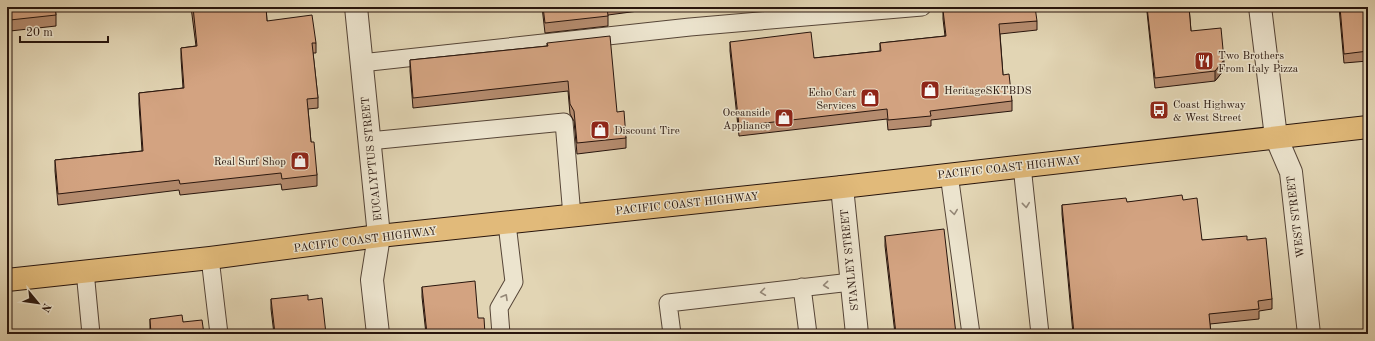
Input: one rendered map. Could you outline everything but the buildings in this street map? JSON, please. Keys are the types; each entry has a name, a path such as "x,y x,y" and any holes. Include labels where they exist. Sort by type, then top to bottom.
{"main road":[{"name":"PACIFIC COAST HIGHWAY","path":"7,280 210,258 379,236 506,224 842,187 1368,127"}],"street":[{"name":"EUCALYPTUS STREET","path":"356,7 379,236 372,280 378,334"},
{"name":"WEST STREET","path":"1260,7 1276,137 1290,172 1309,334"},
{"name":"STANLEY STREET","path":"842,187 857,334"}],"lane":[{"path":"362,63 690,27 922,7"},
{"path":"369,141 564,122 572,216"},
{"path":"1022,166 1040,334"},
{"path":"949,174 970,334"},
{"path":"502,334 499,308 514,282 506,224"},
{"path":"210,258 219,334"},
{"path":"85,271 91,334"},
{"path":"672,334 668,303 851,282"},
{"path":"802,287 808,334"}],"place":[{"name":"Two Brothers From Italy Pizza","path":"1204,61"},
{"name":"HeritageSKTBDS","path":"930,90"},
{"name":"Echo Cart Services","path":"870,98"},
{"name":"Coast Highway & West Street","path":"1159,110"},
{"name":"Oceanside Appliance","path":"784,118"},
{"name":"Discount Tire","path":"600,130"},
{"name":"Real Surf Shop","path":"300,161"}]}
